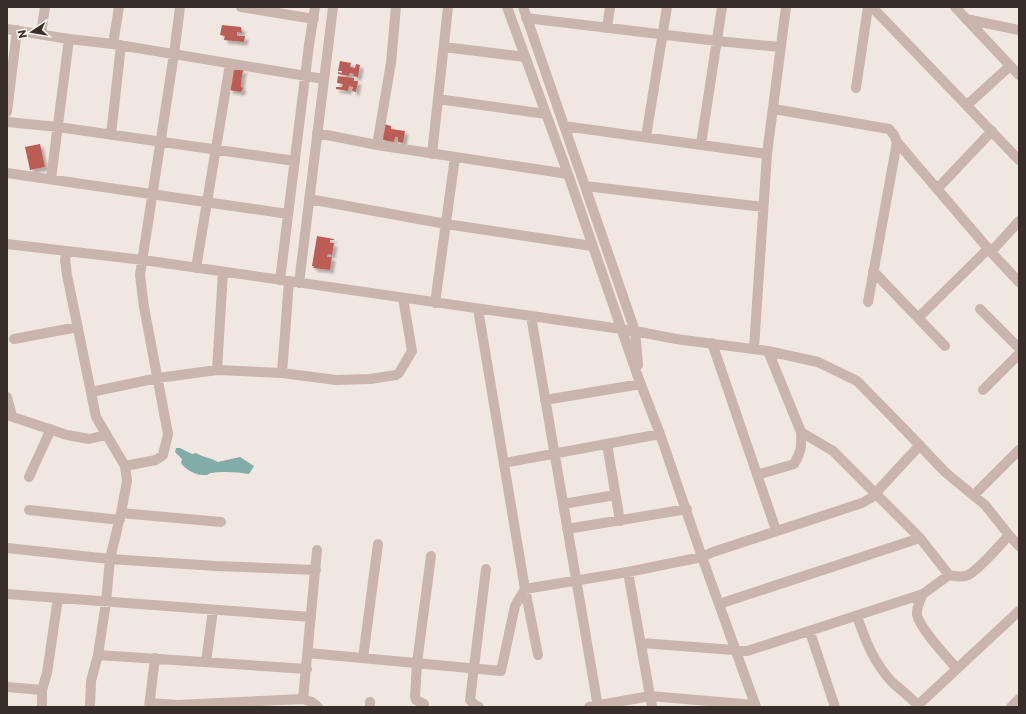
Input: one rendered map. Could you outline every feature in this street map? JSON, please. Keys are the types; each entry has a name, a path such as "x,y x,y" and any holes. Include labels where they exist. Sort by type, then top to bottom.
{"street":[{"path":"42,34 45,7"},
{"path":"111,135 119,7"},
{"path":"125,466 156,460 163,455 168,434 140,275 180,7"},
{"path":"241,7 256,8 314,19"},
{"path":"282,373 289,281 288,214 315,7"},
{"path":"289,281 309,199 333,7"},
{"path":"377,146 390,63 396,7"},
{"path":"432,154 448,7"},
{"path":"507,7 687,509 702,557 755,706 650,696 595,706 576,580 531,316"},
{"path":"523,7 636,331 640,380"},
{"path":"606,28 610,7"},
{"path":"646,137 667,7"},
{"path":"701,144 722,7"},
{"path":"754,348 767,154 786,7"},
{"path":"856,88 868,7"},
{"path":"872,7 1019,160"},
{"path":"955,7 1019,75"},
{"path":"526,18 663,35 781,47"},
{"path":"966,19 1019,30"},
{"path":"7,112 12,30 69,39 117,44 324,79"},
{"path":"51,180 69,39"},
{"path":"444,47 526,57"},
{"path":"196,268 230,64"},
{"path":"967,105 1010,66"},
{"path":"438,99 546,114"},
{"path":"774,109 889,129 897,142 1019,282"},
{"path":"7,122 58,127 295,161"},
{"path":"564,126 767,154"},
{"path":"937,189 992,131"},
{"path":"298,138 317,137 568,174"},
{"path":"868,302 897,142"},
{"path":"435,303 455,157"},
{"path":"7,173 288,214"},
{"path":"293,178 311,182"},
{"path":"585,186 764,207"},
{"path":"309,199 446,224 592,246"},
{"path":"918,318 1019,221"},
{"path":"7,244 143,260 636,331 676,339 754,348 818,362 856,381 945,472 986,505 1019,546"},
{"path":"67,251 65,260 66,274 96,417 125,466 127,481 110,559 106,602 98,655 92,681 90,707"},
{"path":"873,271 945,346"},
{"path":"218,370 223,272"},
{"path":"91,392 158,378 218,370 282,373 336,380 370,379 396,375 400,373 412,351 403,298"},
{"path":"478,309 524,589 538,656"},
{"path":"980,309 1019,348"},
{"path":"14,339 78,327"},
{"path":"712,342 776,530"},
{"path":"757,475 794,464 800,454 802,443 800,432 768,351"},
{"path":"983,390 1019,354"},
{"path":"545,400 640,380"},
{"path":"7,397 9,416 67,435 89,439 106,434"},
{"path":"29,478 51,429"},
{"path":"800,432 833,451 920,538 949,575 958,577 969,574 1009,535"},
{"path":"504,463 660,434"},
{"path":"607,444 620,521"},
{"path":"524,589 628,572 702,557 776,530 862,503 871,498 920,445"},
{"path":"974,495 1019,450"},
{"path":"563,504 615,495"},
{"path":"567,529 687,509"},
{"path":"29,510 222,522"},
{"path":"719,604 920,538"},
{"path":"363,658 378,544"},
{"path":"7,548 110,559 216,566 316,570"},
{"path":"303,699 317,550"},
{"path":"424,707 424,704 416,700 415,697 417,663 431,556"},
{"path":"478,707 470,700 486,569"},
{"path":"628,572 652,707"},
{"path":"641,643 747,652 923,594 949,575"},
{"path":"308,653 502,671 515,606 524,589"},
{"path":"923,594 918,605 917,615 923,628 957,669"},
{"path":"7,597 58,598 311,617"},
{"path":"42,707 42,690 47,673 58,598"},
{"path":"206,662 213,610"},
{"path":"857,616 871,654 881,669 918,706 1019,611"},
{"path":"810,632 835,707"},
{"path":"98,655 306,669"},
{"path":"155,658 149,705 303,699 312,702 318,707"},
{"path":"7,687 42,690"},
{"path":"1011,707 1019,700"}],"water":[{"path":"176,448 180,448 192,454 196,453 218,462 240,457 254,466 249,474 225,472 199,475 183,466 181,463 182,459 175,452"}],"building":[{"path":"222,25 241,27 242,33 237,32 237,36 245,36 244,42 224,40 225,36 220,35"},
{"path":"340,61 351,63 350,67 355,68 356,64 360,65 358,77 353,76 354,74 350,73 349,76 338,74 338,72 342,73 342,71 338,71"},
{"path":"232,68 244,70 242,74 241,87 243,88 241,92 229,90"},
{"path":"338,76 354,78 354,81 358,81 356,92 352,91 353,87 349,86 348,91 336,89 336,87 342,87 343,84 337,83"},
{"path":"384,124 391,126 391,129 405,131 403,143 398,142 398,137 395,137 394,142 382,140"},
{"path":"40,144 45,167 30,170 25,147"},
{"path":"317,236 334,239 330,240 330,243 334,243 332,255 328,254 327,257 332,257 330,270 313,268 314,266 312,266"}]}
